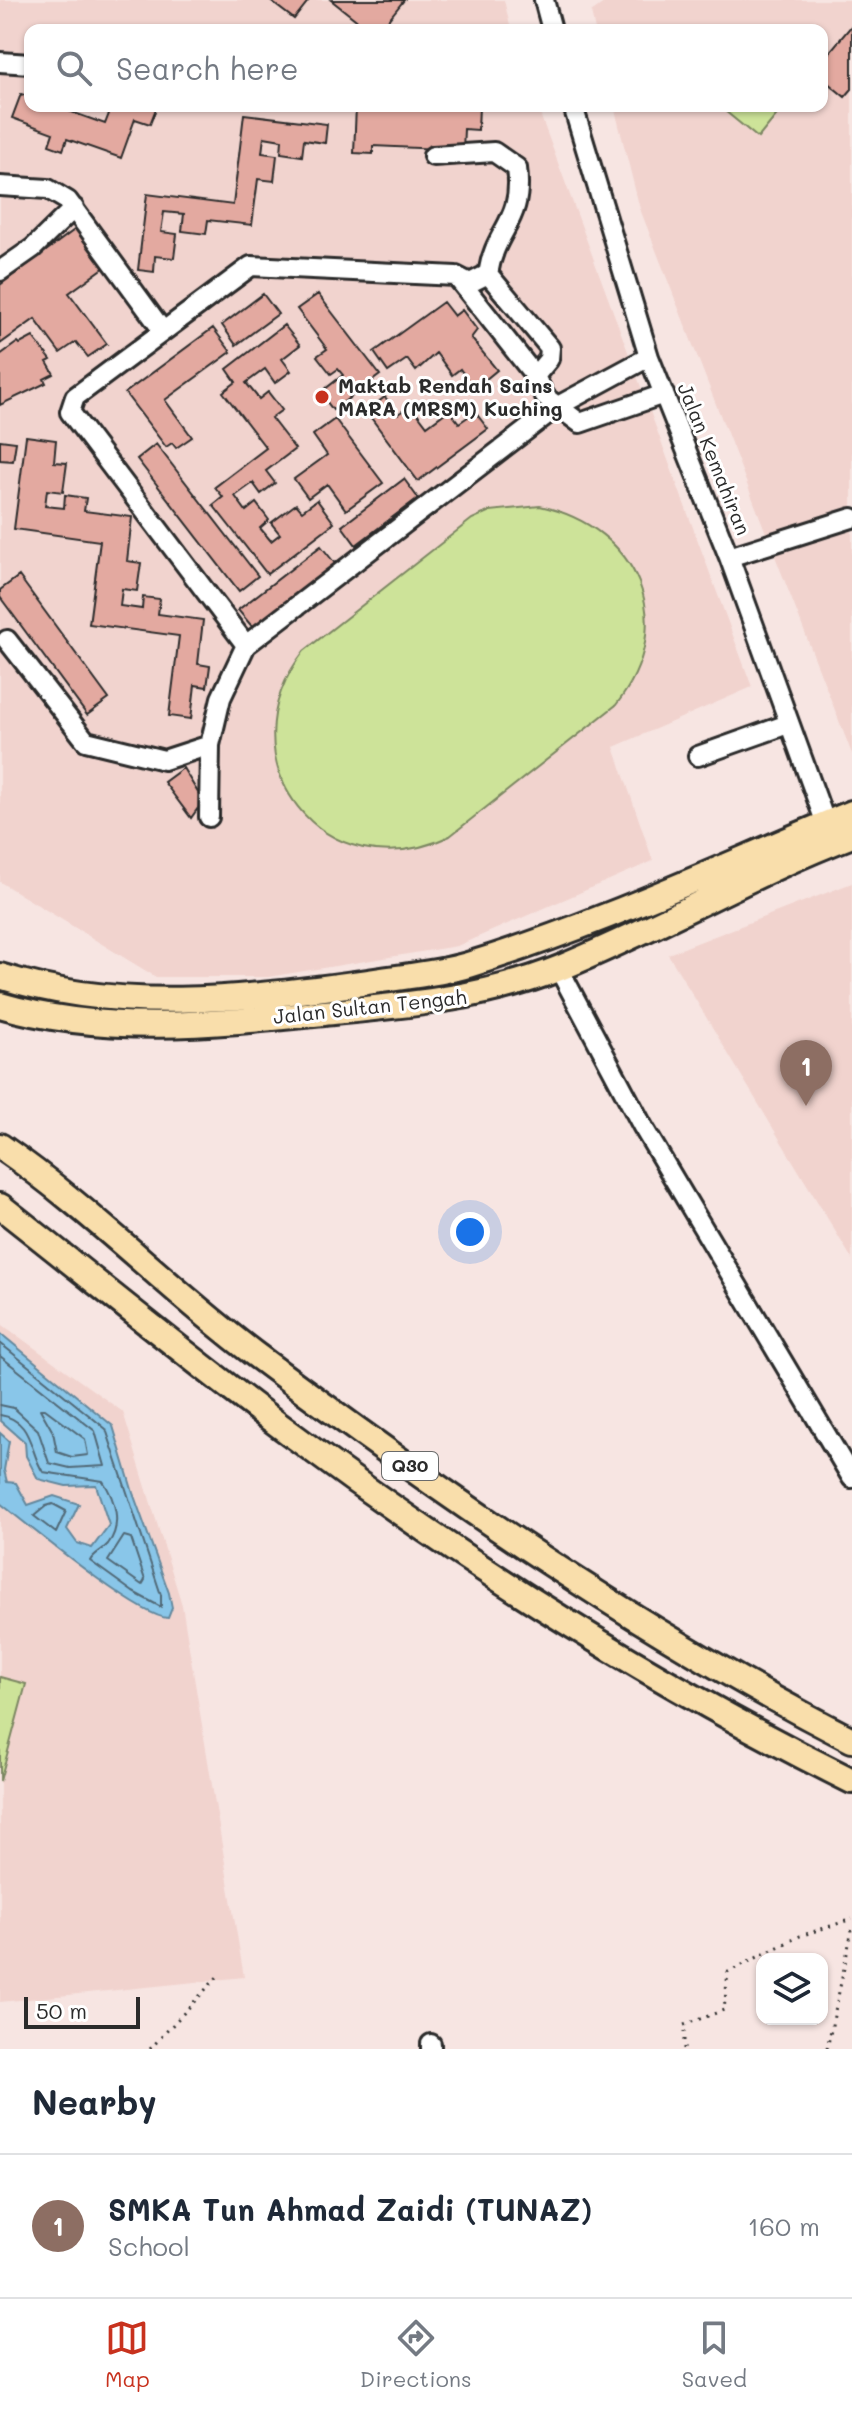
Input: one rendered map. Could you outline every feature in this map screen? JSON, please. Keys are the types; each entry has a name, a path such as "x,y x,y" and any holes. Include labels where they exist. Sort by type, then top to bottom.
{"main road":[{"name":"Jalan Sultan Tengah","path":"0,976 62,993 101,998 185,1000 284,994 465,966 544,940 852,813"},
{"name":"Jalan Sultan Tengah","path":"0,1005 101,1023 185,1026 474,996 559,969 852,835"},
{"name":"Q30","path":"0,1146 251,1351 491,1525 629,1613 852,1740"},
{"name":"Q30","path":"0,1206 292,1435 462,1552 639,1666 852,1781"}],"street":[{"path":"544,0 550,24"},
{"path":"0,62 24,64"},
{"name":"Jalan Kemahiran","path":"575,112 649,357 729,557 826,824"},
{"path":"433,156 494,152 517,168 520,194 512,218 490,256 488,274 550,348 549,359 535,376"},
{"path":"0,186 48,189 74,208 163,331"},
{"path":"0,271 33,248 74,208"},
{"path":"246,645 70,412 75,397 251,266 456,276 470,283 488,274"},
{"path":"456,276 535,376 545,397 580,423 664,394"},
{"path":"209,817 210,745 221,698 246,645 558,406 649,357"},
{"path":"729,557 852,518"},
{"path":"7,640 86,741 164,760 210,745"},
{"path":"698,756 788,724"},
{"path":"559,969 643,1127 852,1478"}],"path":[{"path":"684,2049 684,2025 724,2010 728,1972 800,1936 852,1919"},
{"path":"827,2049 852,1930"},
{"path":"150,2049 221,1973"}],"shaded area":[{"name":"Maktab Rendah Sains MARA (MRSM) Kuching","path":"0,0 504,0 510,24 24,24 24,112 539,112 752,687 614,747 653,861 457,946 268,977 156,977 0,882"},
{"path":"608,0 852,0 852,754 640,209 616,112 828,112 828,24 594,24 591,12"},
{"path":"852,883 852,1259 668,954"},
{"path":"0,1323 123,1412 182,1605 244,1977 0,2002"}],"green space":[{"path":"726,112 779,112 758,138"},
{"path":"540,506 574,518 603,535 624,557 639,583 646,612 645,642 635,674 616,705 450,836 404,850 362,848 326,833 298,807 280,773 273,734 281,693 304,651 472,519 490,511"},
{"path":"0,1677 26,1684 0,1781"}],"water":[{"path":"0,1333 113,1426 169,1593 172,1608 168,1618 154,1614 110,1587 0,1503 0,1433 9,1441 4,1470 7,1482 16,1483 28,1505 54,1496 79,1504 67,1529 77,1543 92,1548 109,1525 96,1485 66,1486 38,1479 26,1456 25,1442 0,1420"}],"building":[{"path":"269,0 309,0 294,19"},
{"path":"331,0 404,0 385,24 361,24"},
{"path":"852,25 852,89 845,97 828,83 828,54"},
{"path":"21,94 24,95 24,112 72,112 105,124 110,112 155,112 150,124 135,119 121,158 67,139 63,150 49,145 53,133 12,118"},
{"path":"356,112 479,112 478,130 464,129 463,150 373,146 373,154 354,153"},
{"path":"244,114 327,124 325,143 304,140 302,156 281,153 282,140 264,137 262,153 277,155 274,181 258,179 252,225 208,220 206,234 182,231 184,214 164,212 161,232 177,234 174,258 155,256 154,272 138,270 147,194 233,205"},
{"path":"77,228 105,267 69,293 107,344 88,357 76,342 60,353 35,319 0,344 0,285"},
{"path":"263,294 278,314 236,345 222,325"},
{"path":"318,294 380,375 333,410 320,393 343,375 338,369 331,374 317,356 327,349 297,309"},
{"path":"443,302 454,316 462,310 477,330 471,338 497,370 474,389 460,369 452,375 436,353 416,371 407,359 388,372 374,352"},
{"path":"284,325 300,345 282,359 291,371 275,383 265,369 246,383 259,399 268,392 282,410 271,418 295,449 266,471 275,483 261,494 253,483 235,496 246,511 256,503 269,520 260,528 271,541 280,534 271,523 296,504 302,511 317,500 334,523 267,574 213,505 223,497 215,487 266,448 223,392 236,382 227,369"},
{"path":"213,328 231,352 165,400 192,437 176,448 172,443 166,447 125,393"},
{"path":"33,337 51,360 47,362 54,374 44,379 46,383 0,405 0,355 18,342 20,344"},
{"path":"385,397 398,414 411,405 427,426 449,410 459,423 475,412 488,429 418,481 366,411"},
{"path":"335,419 383,483 346,510 327,484 308,498 294,479 327,455 313,435"},
{"path":"26,436 56,440 54,462 67,463 63,492 47,490 45,506 64,508 65,495 86,498 84,511 132,517 127,561 141,563 137,591 122,589 120,606 142,609 143,597 160,599 158,614 203,620 198,664 210,666 207,687 195,685 191,719 169,716 179,636 89,624 100,541 14,529"},
{"path":"0,440 16,442 13,461 0,460"},
{"path":"156,444 258,576 239,591 137,459"},
{"path":"404,479 418,498 356,545 342,526"},
{"path":"321,546 337,566 255,630 238,610"},
{"path":"19,576 109,699 87,715 0,597 0,590"},
{"path":"183,768 203,801 191,818 164,782"}],"place":[{"name":"Maktab Rendah Sains MARA (MRSM) Kuching","path":"322,397"},
{"name":"SMKA Tun Ahmad Zaidi (TUNAZ)","path":"806,1106"}]}
